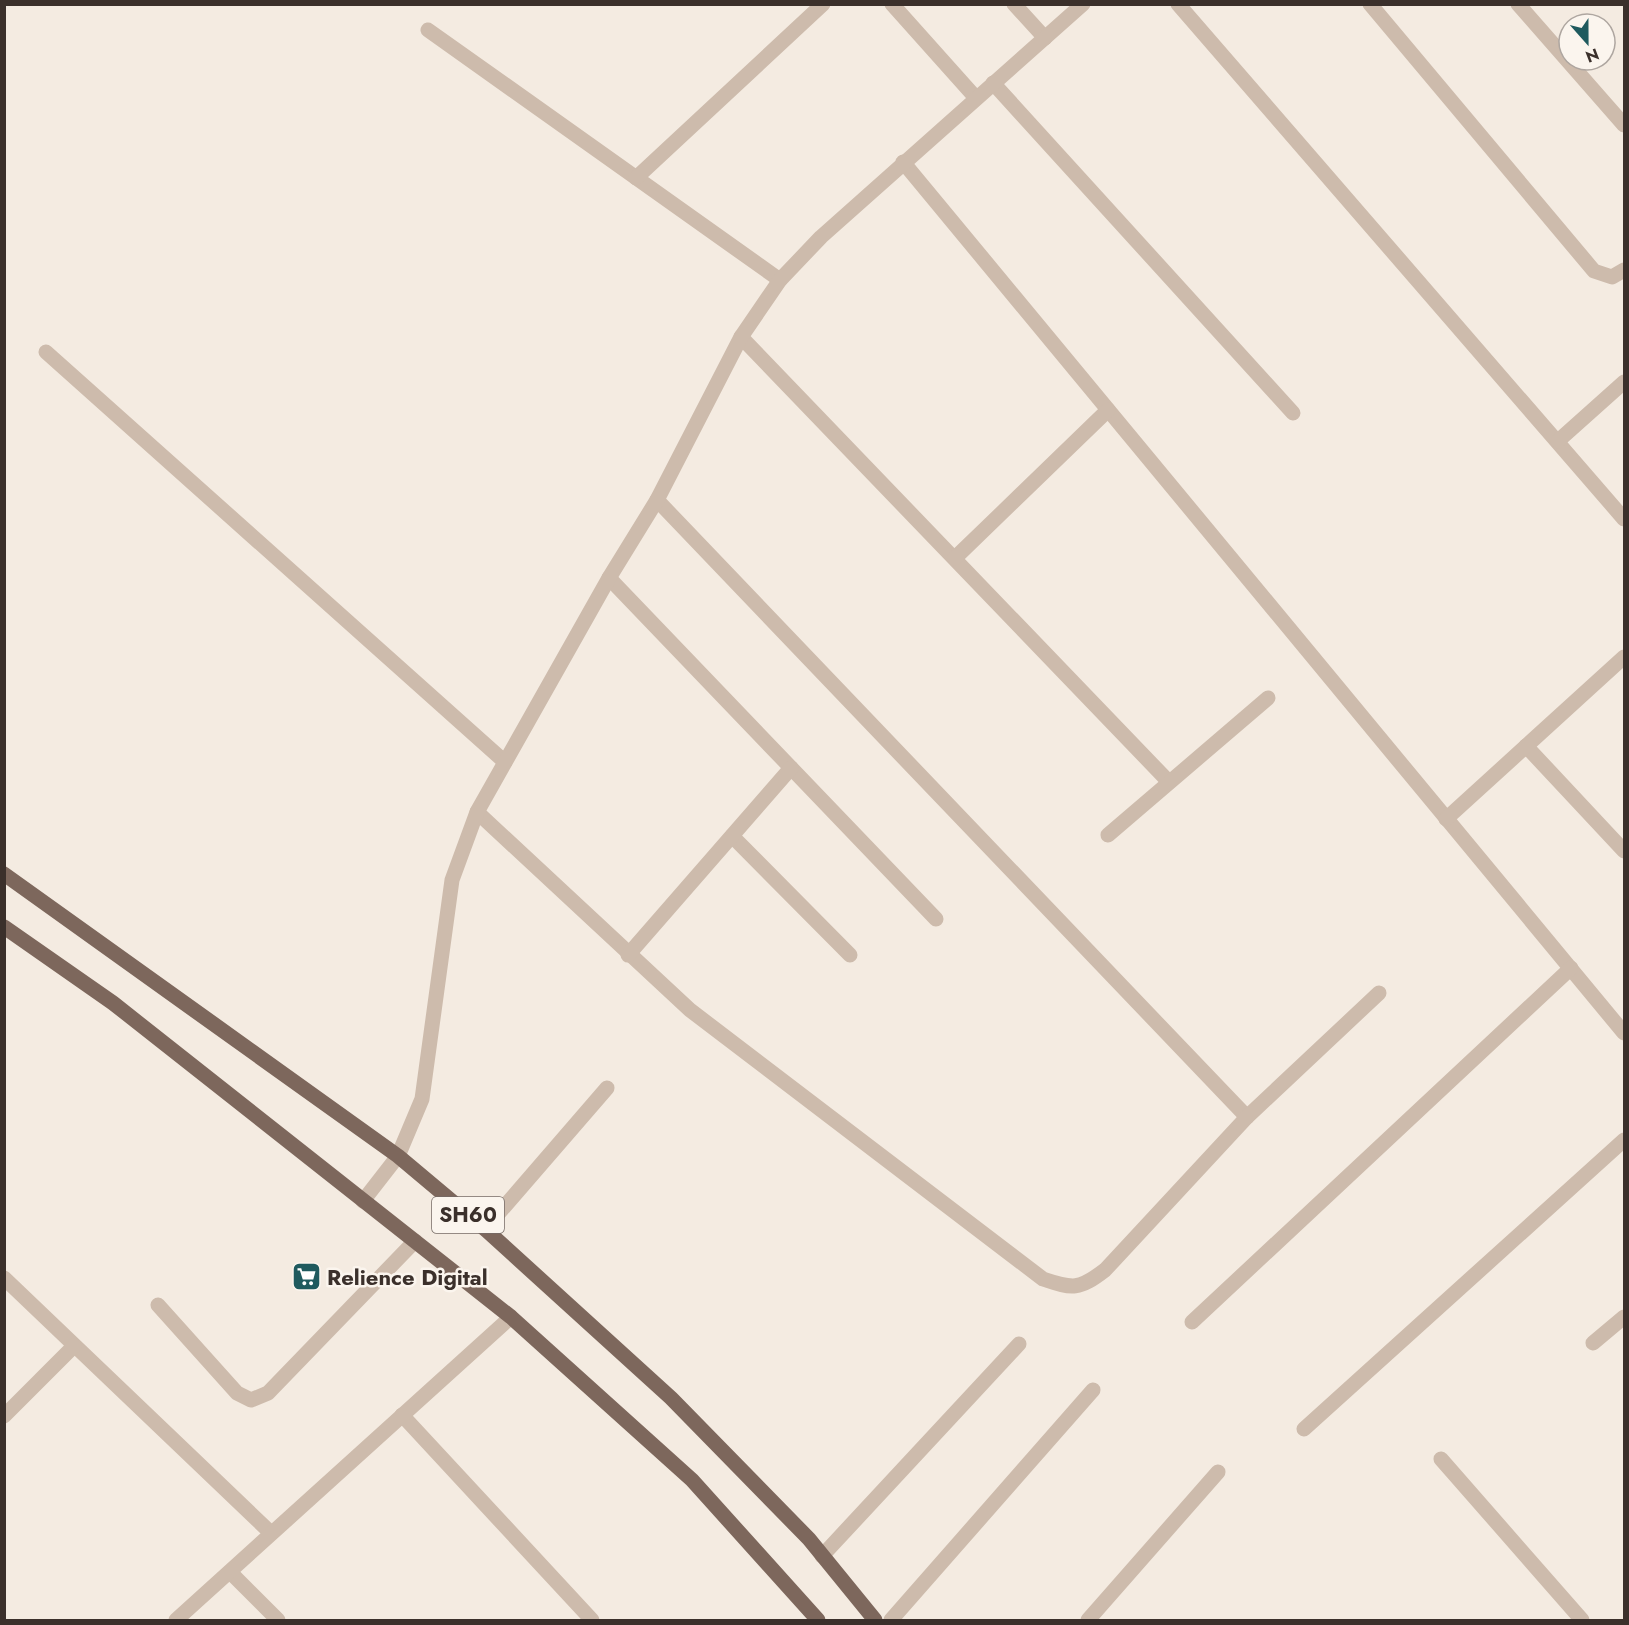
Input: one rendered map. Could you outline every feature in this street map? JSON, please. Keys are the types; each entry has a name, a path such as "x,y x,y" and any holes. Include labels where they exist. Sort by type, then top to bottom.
{"main road":[{"name":"SH60","path":"4,874 398,1156 485,1229 671,1398 822,1556 875,1620"},
{"name":"SH60","path":"4,927 113,1003 510,1317 692,1480 818,1620"}],"street":[{"path":"636,178 823,4"},
{"path":"892,4 976,99"},
{"path":"1014,4 1045,38"},
{"path":"363,1201 398,1156 422,1099 452,880 477,812 609,578 657,500 741,337 780,280 821,237 1083,4"},
{"path":"1178,4 1624,519"},
{"path":"1370,4 1594,271 1612,277 1624,270"},
{"path":"1518,4 1624,125"},
{"path":"428,30 780,280"},
{"path":"993,83 1293,413"},
{"path":"903,162 1624,1033"},
{"path":"741,337 1169,782"},
{"path":"46,352 505,762"},
{"path":"1558,441 1624,382"},
{"path":"955,558 1108,410"},
{"path":"657,500 1247,1117"},
{"path":"609,578 936,919"},
{"path":"1446,819 1624,657"},
{"path":"1108,835 1268,698"},
{"path":"1526,746 1624,851"},
{"path":"628,955 791,768"},
{"path":"477,812 628,955 690,1010 1043,1279 1068,1287 1086,1285 1105,1270 1247,1117 1379,993"},
{"path":"732,836 850,955"},
{"path":"1192,1322 1571,968"},
{"path":"485,1229 607,1088"},
{"path":"1304,1429 1624,1140"},
{"path":"158,1305 237,1393 251,1400 268,1393 415,1241"},
{"path":"4,1278 271,1533"},
{"path":"176,1620 510,1317"},
{"path":"1593,1343 1624,1317"},
{"path":"822,1556 1019,1344"},
{"path":"4,1416 74,1346"},
{"path":"891,1620 1093,1390"},
{"path":"402,1415 591,1620"},
{"path":"1441,1459 1582,1620"},
{"path":"1088,1620 1218,1472"},
{"path":"230,1572 278,1620"}],"place":[{"name":"Relience Digital","path":"306,1277"}]}
